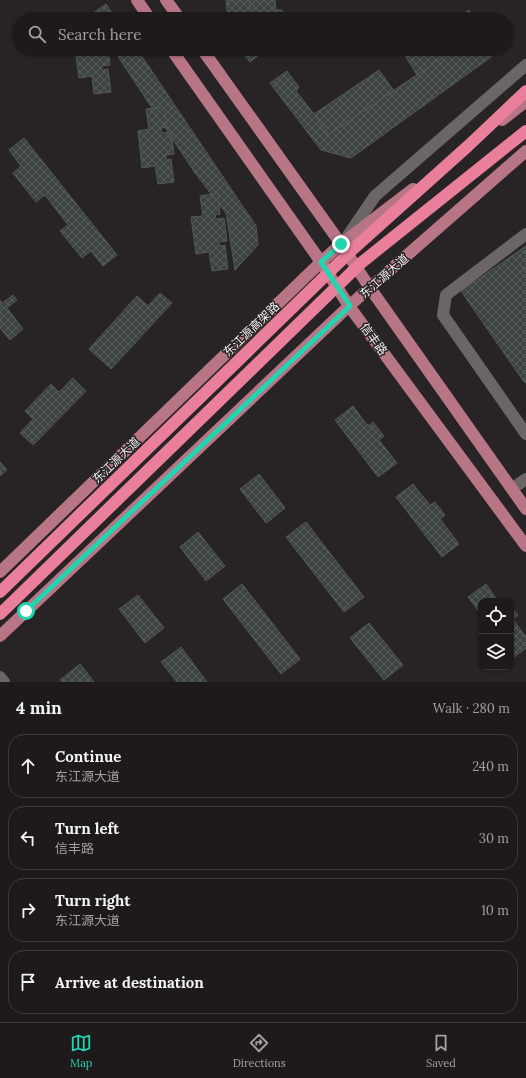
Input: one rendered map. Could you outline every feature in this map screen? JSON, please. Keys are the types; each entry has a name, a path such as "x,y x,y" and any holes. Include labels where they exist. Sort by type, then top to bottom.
{"highway":[{"name":"东江源高架路","path":"0,592 352,250 468,146 526,91"},
{"path":"0,614 361,264 526,131"}],"main road":[{"path":"137,0 145,12"},
{"path":"166,0 175,12"},
{"name":"信丰路","path":"176,56 321,262 350,306 526,546"},
{"path":"207,56 341,244 370,288 526,509"},
{"name":"东江源大道","path":"0,572 341,244 526,102"},
{"name":"东江源大道","path":"0,636 350,306 526,151"}],"street":[{"path":"341,244 375,196 526,65"},
{"path":"526,234 446,295 442,314 526,434"},
{"path":"512,489 526,479"},
{"path":"0,677 4,682"}],"building":[{"path":"226,0 249,0 251,12 227,12"},
{"path":"249,0 275,0 276,10 282,10 282,12 251,12"},
{"path":"106,4 111,12 94,12"},
{"path":"76,56 109,56 110,65 102,66 102,70 108,69 111,92 94,94 92,76 79,78"},
{"path":"118,56 142,56 256,226 258,245 235,270 226,213 195,173"},
{"path":"245,56 258,56 250,62"},
{"path":"405,56 445,56 417,75"},
{"path":"445,56 492,56 351,158 321,150 270,83 287,71 299,87 296,91 328,135"},
{"path":"379,70 394,91 328,135 314,114"},
{"path":"164,107 167,127 161,128 162,133 171,132 174,154 166,155 166,160 171,159 174,182 158,184 155,166 142,168 138,131 149,129 146,109"},
{"path":"24,138 117,255 103,266 91,251 82,258 60,231 68,225 45,195 36,202 13,173 21,166 9,150"},
{"path":"218,193 220,214 215,215 216,219 224,218 227,241 219,242 220,246 225,245 228,269 212,271 209,252 196,254 191,217 203,216 200,196"},
{"path":"526,246 526,383 461,291"},
{"path":"526,246 526,273 513,255"},
{"path":"160,293 172,303 111,369 89,349 137,296 148,306"},
{"path":"13,295 17,300 7,308 23,329 10,340 0,328 0,300 2,303"},
{"path":"73,378 86,391 33,445 20,433 33,419 25,411 51,384 59,392"},
{"path":"353,406 368,426 373,422 384,436 379,440 397,463 378,477 335,420"},
{"path":"0,462 7,470 0,476"},
{"path":"259,474 285,508 266,523 240,489"},
{"path":"413,484 430,505 435,502 445,515 440,519 459,544 442,557 396,497"},
{"path":"306,522 364,597 344,612 286,537"},
{"path":"198,532 225,566 206,581 180,547"},
{"path":"242,584 300,659 281,674 223,599"},
{"path":"486,584 496,598 478,598 478,610 468,597"},
{"path":"138,595 164,628 145,643 119,609"},
{"path":"514,610 518,615 514,618"},
{"path":"514,620 526,637 526,648 514,657"},
{"path":"369,623 403,665 384,680 350,638"},
{"path":"181,647 207,682 177,682 161,662"},
{"path":"80,664 94,682 62,682 60,680"}],"route":[{"path":"26,611 350,306 321,262 341,244"}]}
